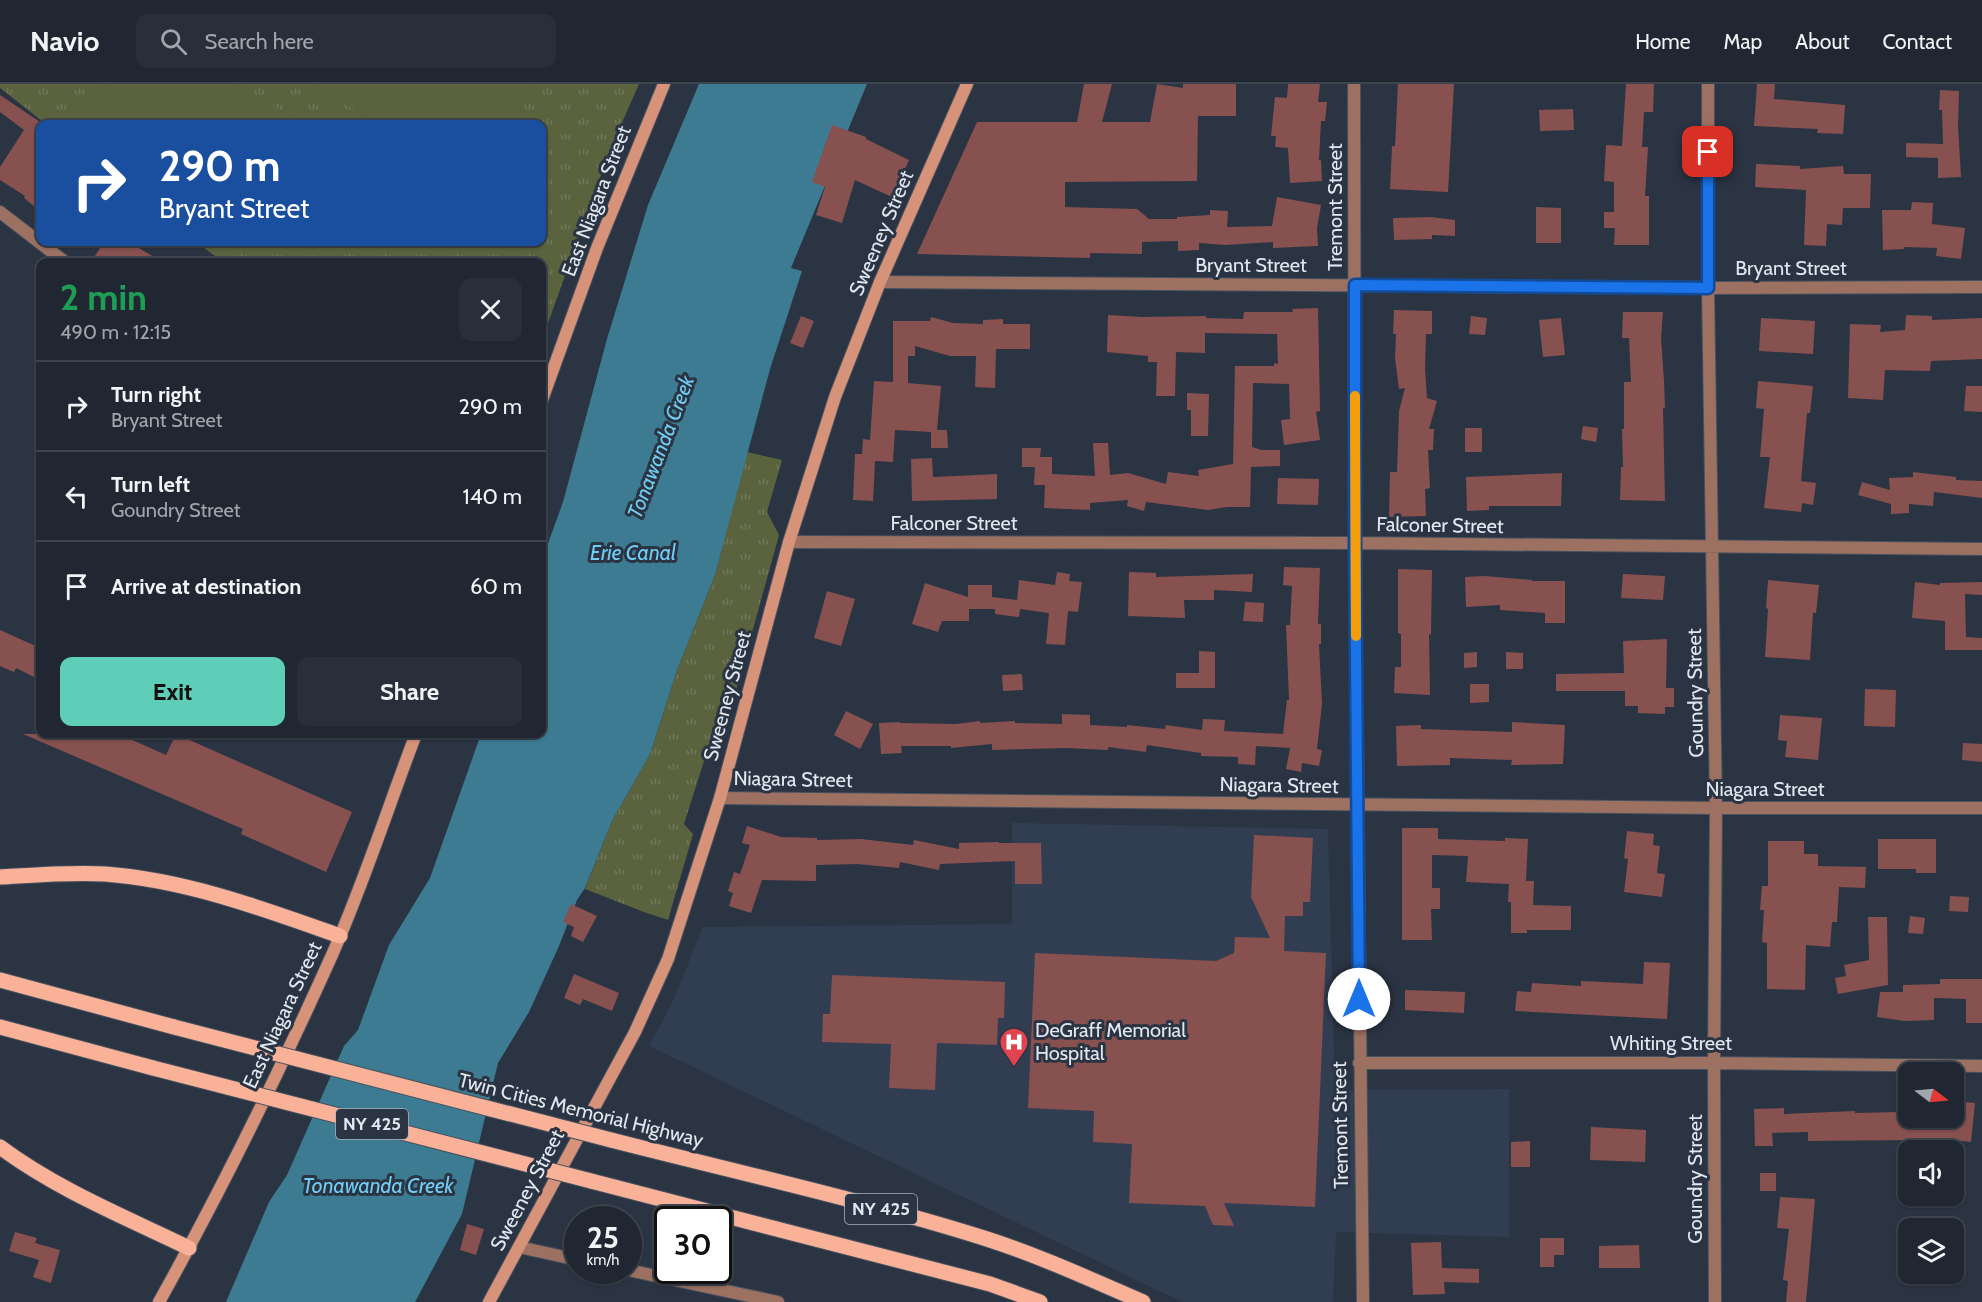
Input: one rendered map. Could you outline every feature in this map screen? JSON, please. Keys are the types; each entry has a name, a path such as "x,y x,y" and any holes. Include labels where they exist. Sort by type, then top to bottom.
{"main road":[{"path":"0,877 73,873 148,879 206,892 279,914 340,936"},
{"name":"Twin Cities Memorial Highway","path":"0,980 887,1211 986,1239 1034,1256 1143,1302"},
{"name":"NY 425","path":"0,1027 980,1281 1040,1302"},
{"path":"0,1147 34,1172 189,1248"}],"street":[{"name":"East Niagara Street","path":"546,389 597,248 664,84"},
{"name":"Sweeney Street","path":"489,1302 649,1003 677,934 720,798 789,542 835,397 880,282 967,84"},
{"name":"Tremont Street","path":"1354,84 1355,543 1363,1302"},
{"name":"Goundry Street","path":"1708,84 1708,288 1716,808 1715,1302"},
{"path":"0,212 36,240"},
{"path":"44,246 60,258"},
{"name":"Bryant Street","path":"880,282 1708,288 1982,287"},
{"name":"Falconer Street","path":"789,542 1355,543 1982,549"},
{"name":"East Niagara Street","path":"159,1302 263,1102 340,936 415,738"},
{"name":"Niagara Street","path":"720,798 1716,808 1982,808"},
{"name":"Whiting Street","path":"1359,1063 1982,1066"},
{"path":"519,1247 564,1257"},
{"path":"642,1273 778,1302"}],"shaded area":[{"name":"DeGraff Memorial Hospital","path":"1012,823 1328,829 1335,1090 1509,1089 1509,1237 1336,1232 1333,1302 1182,1302 649,1046 673,1001 703,927 1012,924"}],"green space":[{"path":"0,84 639,84 610,150 546,329 546,258 218,258 201,246 546,246 546,120 41,120 0,88"},
{"path":"105,84 237,84 296,120 91,120 85,117"},
{"path":"313,84 535,84 512,120 372,120"},
{"path":"298,246 348,246 341,258 318,258"},
{"path":"747,452 782,460 767,512 779,535 717,759 704,761 684,824 693,834 668,920 585,889 612,821 650,754 677,670 715,575"}],"water":[{"name":"Erie Canal","path":"699,84 867,84 791,268 802,271 770,369 715,575 677,670 650,754 612,821 585,888 577,900 529,1012 498,1063 462,1214 415,1302 226,1302 269,1202 287,1175 344,1046 358,1030 389,945 430,878 480,738 546,738 546,549 563,502 607,339 648,205"}],"building":[{"path":"1084,84 1112,84 1102,122 1150,122 1157,84 1183,88 1183,84 1236,84 1236,116 1198,116 1197,181 1065,182 1065,207 1137,209 1149,219 1177,219 1177,217 1210,215 1210,210 1228,211 1227,227 1272,226 1277,197 1321,205 1317,228 1318,246 1273,248 1273,242 1226,245 1199,243 1199,250 1178,251 1178,241 1142,242 1142,254 1090,253 1090,258 917,254 977,122 1077,122"},
{"path":"1288,84 1320,84 1318,102 1327,102 1325,121 1321,121 1319,160 1321,160 1322,181 1290,183 1288,148 1275,147 1276,136 1271,136 1275,97 1287,98"},
{"path":"1398,84 1454,84 1448,192 1390,189"},
{"path":"1626,84 1654,84 1653,112 1644,112 1642,147 1648,147 1645,196 1649,196 1649,245 1614,245 1615,228 1604,228 1604,212 1614,212 1614,182 1604,181 1606,145 1622,146"},
{"path":"1757,84 1775,84 1774,99 1845,105 1843,134 1817,133 1818,129 1754,126"},
{"path":"1940,90 1959,91 1958,126 1961,177 1938,178 1938,158 1906,157 1906,143 1943,144 1942,110 1939,110"},
{"path":"0,95 37,120 36,208 24,198 25,196 0,180 0,167 24,130 0,112"},
{"path":"1573,109 1574,130 1540,131 1539,110"},
{"path":"832,125 866,137 909,160 892,197 855,180 842,223 816,215 825,187 812,182"},
{"path":"1756,164 1800,166 1800,169 1843,166 1844,174 1871,174 1870,208 1843,208 1842,225 1827,224 1826,246 1804,245 1806,190 1755,187"},
{"path":"1912,202 1933,203 1932,224 1965,228 1961,259 1936,256 1937,248 1904,247 1904,249 1883,250 1882,210 1911,210"},
{"path":"1536,207 1561,208 1561,243 1536,243"},
{"path":"1431,217 1455,220 1455,236 1432,235 1432,239 1394,240 1393,218"},
{"path":"101,246 136,246 155,258 94,258"},
{"path":"1318,308 1320,411 1316,412 1320,440 1284,445 1281,420 1290,419 1289,384 1253,383 1252,447 1262,450 1280,450 1280,466 1251,467 1250,507 1208,510 1146,502 1144,511 1127,506 1128,500 1090,503 1090,510 1044,508 1045,485 1034,485 1035,467 1022,467 1022,448 1041,448 1040,457 1052,457 1052,474 1095,476 1093,443 1108,443 1110,475 1128,473 1166,484 1168,472 1199,476 1198,470 1233,464 1235,366 1274,366 1274,363 1278,364 1277,334 1205,333 1205,353 1176,352 1175,396 1156,396 1157,362 1148,362 1148,356 1107,352 1108,315 1206,316 1206,318 1243,319 1244,312 1293,312 1292,309"},
{"path":"1394,310 1432,311 1432,334 1426,334 1425,368 1427,398 1437,401 1429,429 1434,429 1433,450 1428,450 1430,488 1425,489 1426,516 1389,517 1390,472 1397,472 1399,411 1405,388 1399,389 1395,358 1396,334 1393,334"},
{"path":"1623,312 1663,312 1661,338 1665,408 1663,408 1665,501 1620,500 1621,467 1623,467 1624,382 1631,382 1629,338 1622,338"},
{"path":"1906,315 1932,316 1932,320 1982,318 1982,359 1931,361 1930,371 1885,370 1883,400 1848,398 1850,324 1881,325 1880,332 1905,330"},
{"path":"801,316 814,321 803,348 790,343"},
{"path":"1471,316 1487,318 1485,335 1469,334"},
{"path":"931,317 953,323 983,324 983,320 1003,319 1003,324 1030,324 1030,349 996,349 995,388 975,387 976,356 950,356 915,346 915,356 908,356 908,383 941,386 937,430 947,430 948,448 931,448 931,432 895,430 893,462 875,461 873,501 853,500 855,454 862,454 863,439 870,440 874,381 893,382 893,321 930,321"},
{"path":"1561,318 1565,355 1543,357 1539,320"},
{"path":"1761,318 1815,321 1813,354 1759,351"},
{"path":"1758,381 1813,386 1810,413 1807,413 1801,481 1816,483 1813,505 1802,503 1801,512 1764,508 1770,457 1760,457 1764,409 1756,408"},
{"path":"1966,386 1982,386 1982,412 1964,411"},
{"path":"1187,393 1209,394 1208,436 1191,436 1191,410 1187,410"},
{"path":"1583,426 1598,428 1596,442 1581,439"},
{"path":"1465,428 1482,428 1482,452 1465,452"},
{"path":"932,458 933,477 997,474 997,499 912,501 911,459"},
{"path":"1913,472 1956,477 1956,480 1982,481 1982,498 1934,492 1933,506 1909,504 1909,513 1891,514 1891,504 1858,495 1862,482 1890,490 1889,478 1913,477"},
{"path":"1562,473 1561,506 1489,506 1489,510 1467,511 1466,477"},
{"path":"1278,478 1319,479 1318,505 1277,504"},
{"path":"1284,567 1320,568 1318,624 1321,624 1321,644 1319,644 1322,704 1317,749 1322,750 1319,766 1302,763 1301,772 1286,769 1290,748 1256,746 1255,765 1238,764 1238,757 1201,756 1201,753 1147,745 1146,752 1108,747 1108,750 1066,748 992,750 992,744 951,748 951,746 901,746 902,753 881,754 879,723 956,724 1015,721 1015,723 1062,724 1062,714 1090,715 1090,725 1127,727 1127,725 1165,729 1166,725 1202,730 1203,719 1225,720 1224,731 1283,734 1287,700 1289,700 1286,625 1290,625 1292,586 1283,585"},
{"path":"1398,569 1432,570 1431,635 1429,634 1430,695 1394,693 1395,667 1401,667 1401,634 1398,633"},
{"path":"1057,572 1070,574 1069,581 1082,582 1078,612 1068,611 1065,645 1046,644 1049,613 1020,609 1019,617 995,614 995,609 969,609 969,621 942,621 938,632 912,624 925,583 968,597 968,585 992,585 992,597 1017,600 1019,580 1055,585"},
{"path":"1129,572 1156,573 1156,577 1253,574 1252,592 1214,590 1214,600 1184,600 1185,618 1128,616"},
{"path":"1623,574 1665,576 1663,600 1621,598"},
{"path":"1484,576 1532,581 1565,581 1565,623 1545,623 1545,613 1500,610 1500,605 1466,607 1465,577"},
{"path":"1768,580 1819,585 1816,613 1813,613 1810,660 1765,657"},
{"path":"1915,582 1940,585 1940,583 1982,582 1982,595 1965,594 1966,637 1982,638 1982,650 1945,650 1945,621 1912,618"},
{"path":"827,591 855,599 841,646 814,638"},
{"path":"1245,602 1264,603 1263,622 1243,621"},
{"path":"0,630 36,646 36,678 16,668 14,672 0,666"},
{"path":"1667,639 1666,688 1674,688 1674,707 1665,707 1665,714 1638,713 1638,706 1625,706 1625,691 1556,691 1556,674 1624,673 1623,641"},
{"path":"1199,651 1215,652 1215,688 1176,688 1176,673 1199,673"},
{"path":"1477,652 1477,667 1464,668 1464,653"},
{"path":"1506,652 1523,653 1523,669 1506,669"},
{"path":"1022,674 1023,690 1003,691 1002,675"},
{"path":"1470,684 1489,684 1489,702 1470,703"},
{"path":"1865,689 1896,690 1895,727 1864,726"},
{"path":"846,711 873,724 860,749 834,735"},
{"path":"1780,715 1822,718 1818,760 1785,757 1787,741 1778,740"},
{"path":"1512,722 1565,725 1563,764 1511,765 1512,760 1450,758 1450,765 1397,766 1396,726 1421,725 1421,729 1512,732"},
{"path":"23,734 36,734 36,738 128,738 166,755 174,738 185,738 352,812 326,872 241,834 243,829"},
{"path":"1963,743 1982,744 1982,762 1962,760"},
{"path":"747,826 781,837 817,838 817,840 861,839 913,845 914,840 959,849 959,843 1041,843 1042,884 1015,884 1015,861 940,864 939,870 900,862 899,868 857,864 816,865 816,881 762,880 751,913 729,906 733,893 728,891 734,872 740,874 750,845 742,843"},
{"path":"1402,828 1438,828 1438,839 1505,841 1505,838 1528,839 1526,881 1534,881 1533,905 1571,906 1571,930 1527,930 1527,933 1511,933 1509,884 1466,882 1468,856 1432,855 1432,888 1440,888 1440,909 1431,909 1432,940 1402,940"},
{"path":"1627,831 1654,834 1653,845 1660,846 1657,873 1665,874 1662,897 1624,892 1628,859 1624,858"},
{"path":"1254,835 1313,838 1310,902 1303,902 1303,916 1285,916 1284,951 1326,953 1315,1207 1224,1203 1234,1226 1213,1225 1205,1206 1129,1203 1132,1144 1093,1142 1094,1111 1028,1108 1035,953 1216,961 1234,953 1235,937 1270,938 1251,897"},
{"path":"1878,839 1936,839 1936,873 1916,873 1916,869 1878,869"},
{"path":"1768,841 1804,841 1804,854 1818,854 1818,866 1866,867 1865,888 1839,887 1837,922 1832,922 1830,947 1806,945 1805,990 1767,989 1767,943 1762,942 1764,910 1760,910 1762,886 1768,886"},
{"path":"1950,896 1969,897 1968,912 1949,911"},
{"path":"571,904 597,916 583,942 571,936 574,927 563,922"},
{"path":"1910,916 1925,918 1923,934 1908,933"},
{"path":"1868,917 1887,917 1888,985 1838,994 1835,978 1846,976 1844,965 1869,960"},
{"path":"1644,962 1670,963 1667,1019 1515,1011 1517,991 1531,992 1532,983 1581,986 1581,981 1643,984"},
{"path":"574,974 619,993 612,1011 583,999 580,1005 564,998"},
{"path":"832,975 1005,982 1004,1018 998,1018 997,1045 937,1043 935,1090 889,1088 891,1044 822,1042 823,1014 830,1014"},
{"path":"1940,979 1982,979 1982,1023 1966,1023 1966,999 1934,998 1934,1020 1905,1021 1877,1017 1880,992 1903,992 1903,985 1940,984"},
{"path":"1405,990 1465,992 1464,1013 1405,1010"},
{"path":"1964,1102 1975,1103 1971,1142 1937,1138 1937,1140 1808,1141 1808,1132 1772,1133 1773,1146 1755,1146 1754,1109 1784,1108 1784,1114 1855,1111 1855,1113 1898,1112 1898,1128 1964,1128"},
{"path":"1591,1127 1646,1130 1645,1162 1590,1160"},
{"path":"1530,1141 1530,1167 1511,1167 1511,1142"},
{"path":"1760,1173 1776,1173 1776,1191 1760,1191"},
{"path":"1964,1177 1966,1177 1966,1191 1964,1191"},
{"path":"1780,1197 1815,1199 1806,1302 1786,1302 1788,1281 1783,1280 1789,1229 1777,1228"},
{"path":"467,1224 484,1229 476,1255 460,1250"},
{"path":"15,1232 37,1238 35,1243 60,1250 51,1283 33,1277 39,1260 9,1251"},
{"path":"1540,1238 1564,1238 1564,1255 1554,1255 1554,1267 1540,1267"},
{"path":"1441,1242 1442,1268 1479,1269 1479,1283 1444,1282 1445,1294 1413,1295 1411,1243"},
{"path":"1639,1245 1640,1268 1599,1268 1599,1246"}],"slow traffic":[{"path":"1355,396 1356,636"}],"place":[{"name":"DeGraff Memorial Hospital","path":"1014,1068"}],"route":[{"path":"1359,999 1355,285 1708,288 1708,152"}],"water label":[{"name":"Tonawanda Creek","path":"661,447"},
{"name":"Tonawanda Creek","path":"378,1186"}]}
